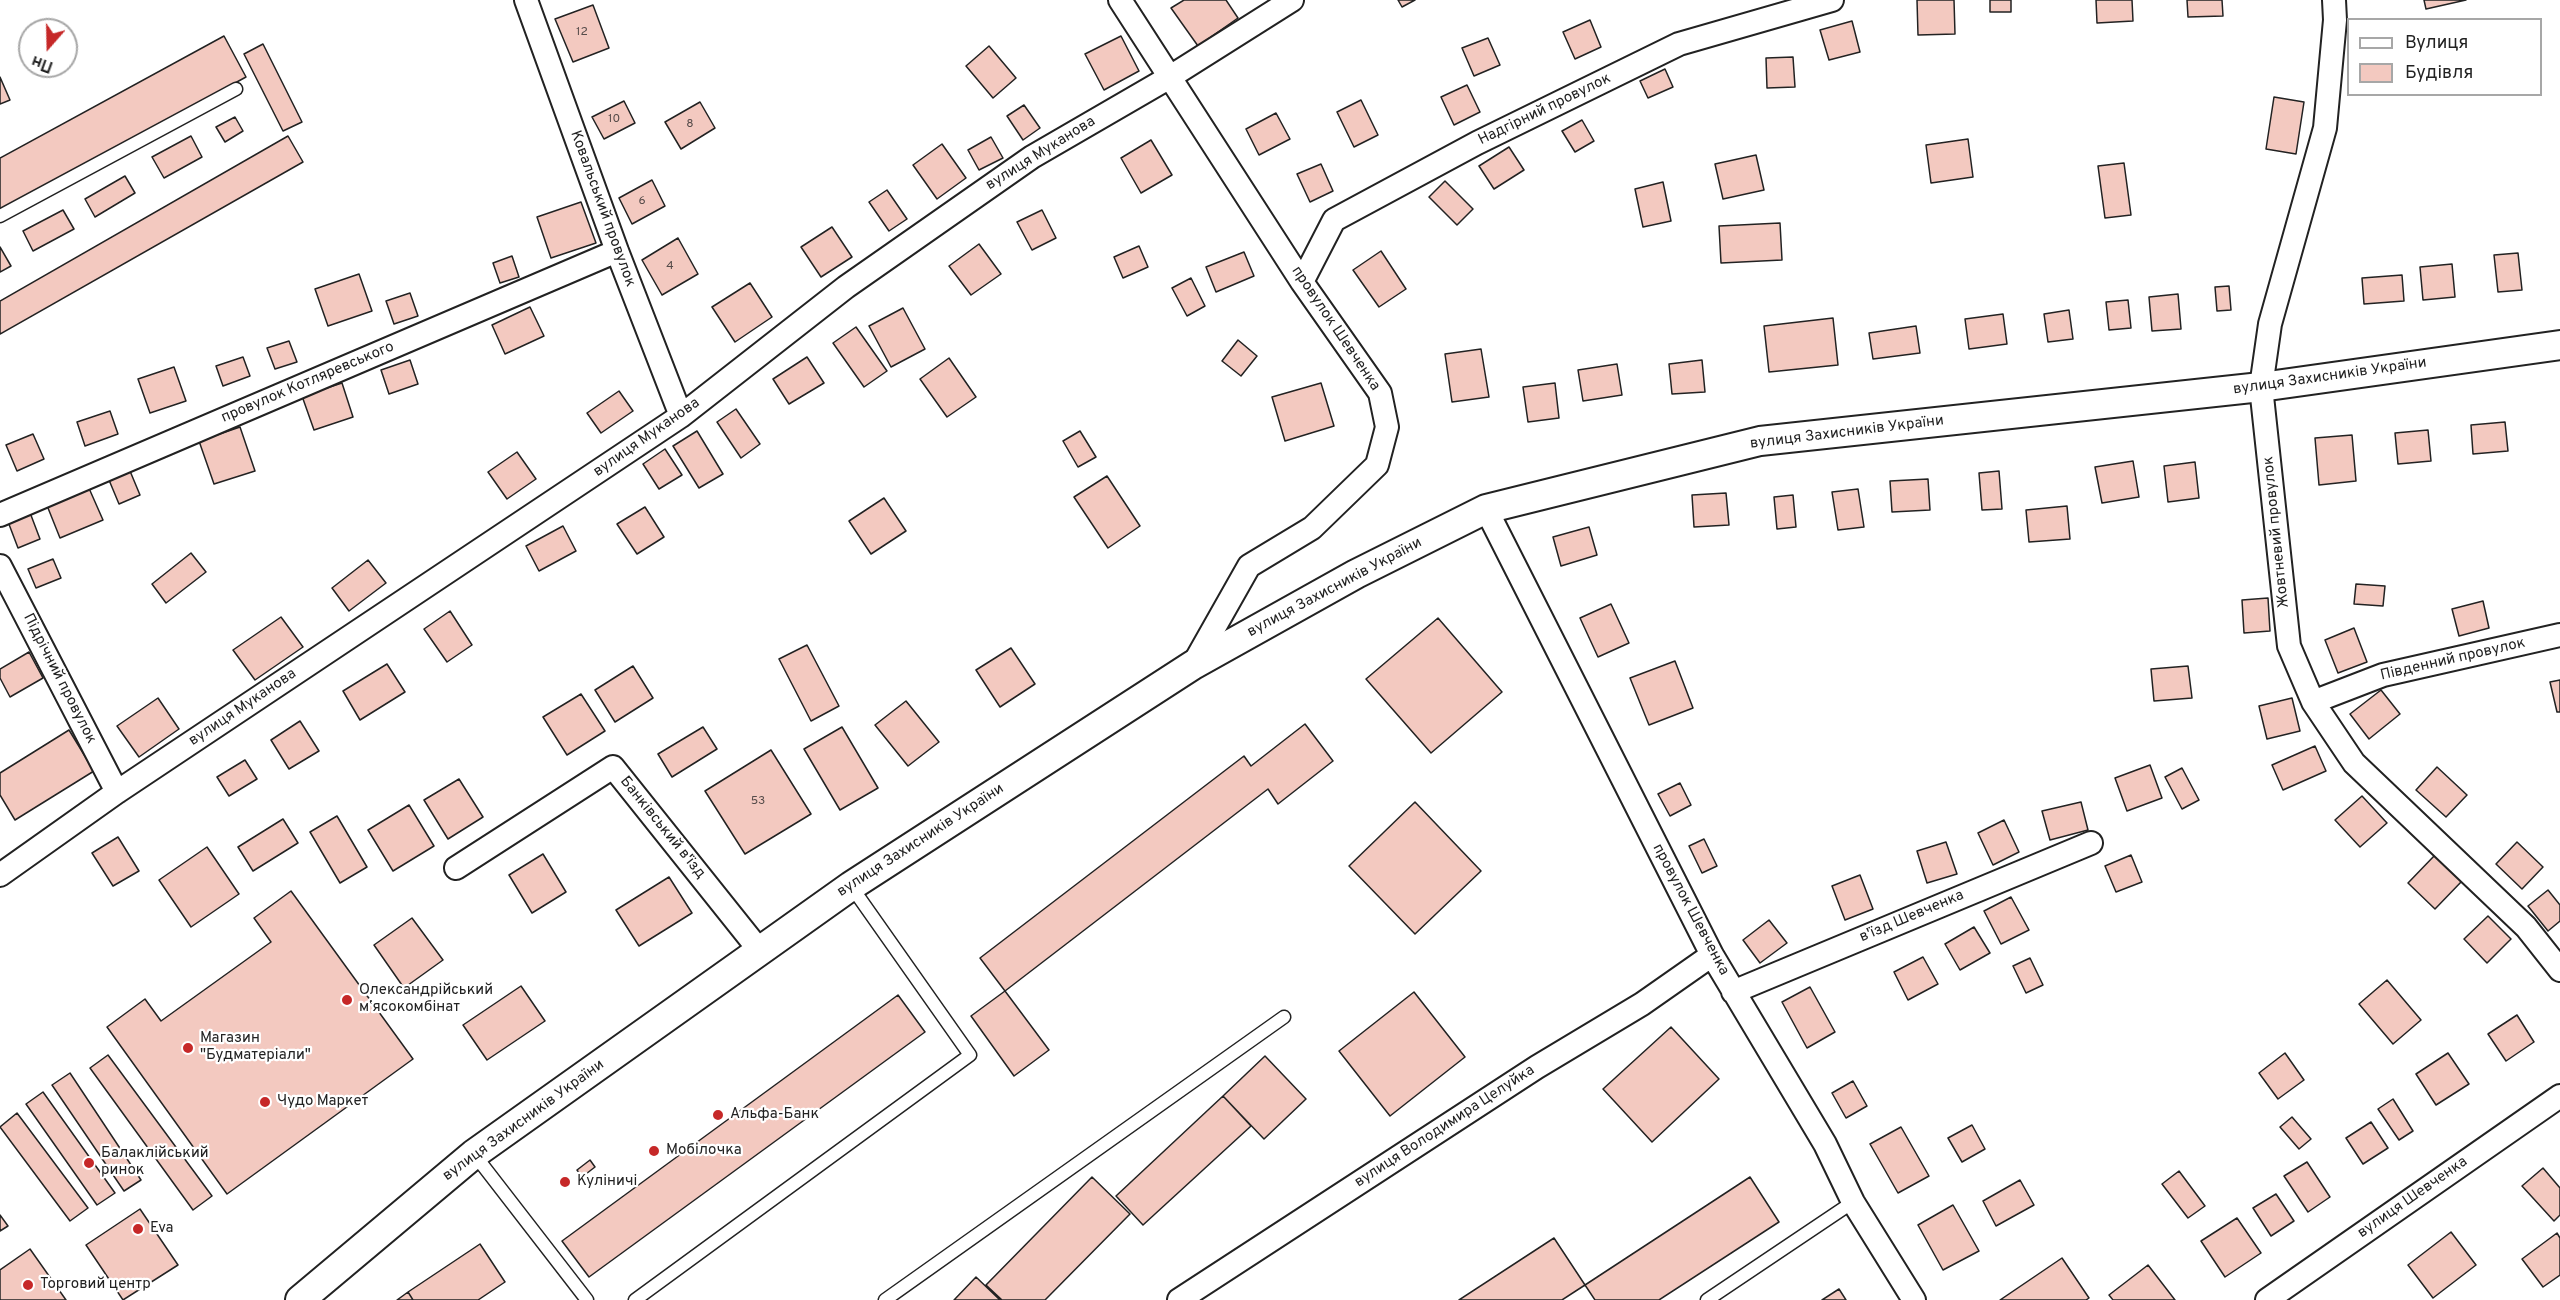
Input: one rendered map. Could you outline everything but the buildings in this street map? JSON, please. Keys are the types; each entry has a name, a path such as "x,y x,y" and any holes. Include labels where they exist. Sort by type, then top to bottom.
{"street":[{"name":"Ковальський провулок","path":"526,0 617,251 681,416"},
{"name":"провулок Шевченка","path":"1120,0 1302,282 1380,393 1387,427 1377,465 1312,528 1249,566 1193,664"},
{"name":"вулиця Муканова","path":"0,875 117,792 681,416 846,287 1032,157 1170,77 1292,0"},
{"name":"Надгірний провулок","path":"1302,282 1334,220 1478,143 1679,44 1832,0"},
{"name":"Жовтневий провулок","path":"2334,0 2335,20 2325,128 2270,324 2261,387 2289,646 2313,702 2354,763 2526,927 2560,970"},
{"name":"провулок Котляревського","path":"0,515 617,251"},
{"name":"вулиця Захисників України","path":"300,1300 474,1154 851,886 1193,664 1356,574 1486,509 1760,441 2261,387 2560,345"},
{"name":"провулок Шевченка","path":"1486,509 1712,955 1824,1144 1854,1202 1914,1300"},
{"name":"Підрічний провулок","path":"0,566 117,792"},
{"name":"Південний провулок","path":"2313,702 2383,675 2560,635"},
{"name":"Банківський в'їзд","path":"456,868 613,767 760,951"},
{"name":"в'їзд Шевченка","path":"1733,992 2091,843"},
{"name":"вулиця Володимира Целуйка","path":"1179,1300 1537,1067 1642,1004 1712,955"},
{"name":"вулиця Шевченка","path":"2267,1300 2560,1096"}],"lane":[{"path":"0,216 236,89"},
{"path":"635,1300 970,1055 851,886"},
{"path":"885,1300 1284,1017"},
{"path":"474,1154 587,1300"},
{"path":"1707,1300 1854,1202"}],"place":[{"name":"Олександрійський мʼясокомбінат","path":"347,1000"},
{"name":"Магазин \"Будматеріали\"","path":"188,1048"},
{"name":"Чудо Маркет","path":"265,1102"},
{"name":"Альфа-Банк","path":"718,1115"},
{"name":"Мобілочка","path":"654,1151"},
{"name":"Балаклійський ринок","path":"89,1163"},
{"name":"Куліничі","path":"565,1182"},
{"name":"Eva","path":"138,1229"},
{"name":"Торговий центр","path":"28,1285"}]}
